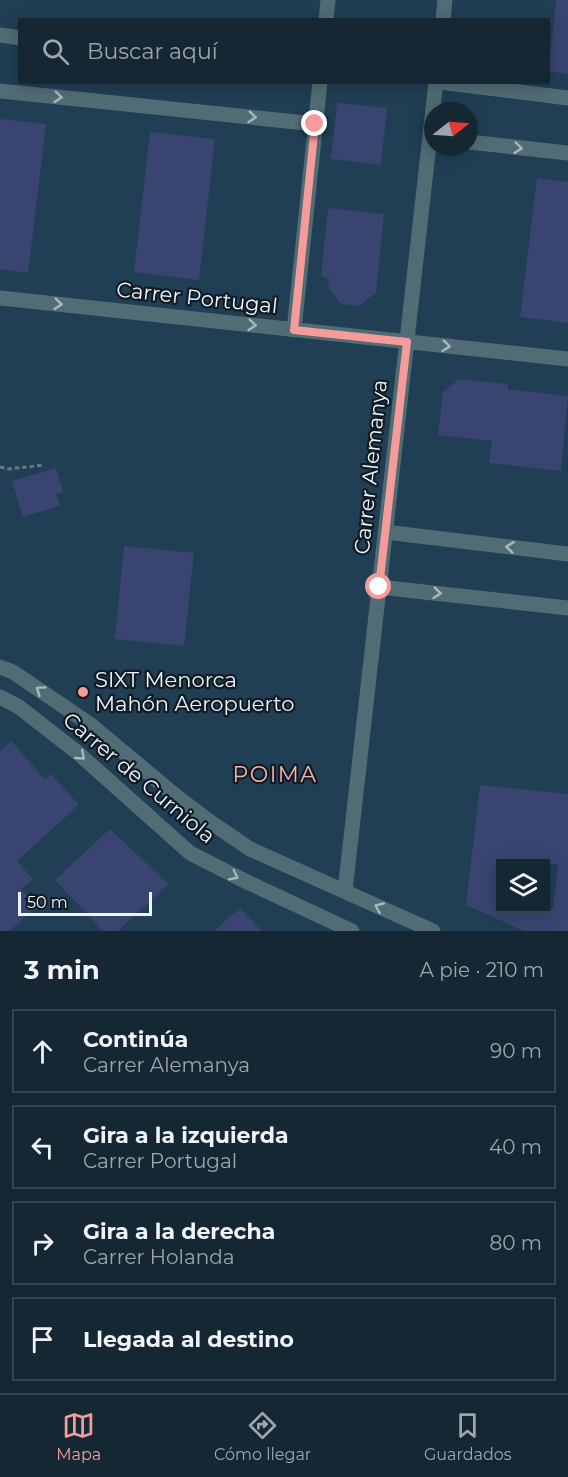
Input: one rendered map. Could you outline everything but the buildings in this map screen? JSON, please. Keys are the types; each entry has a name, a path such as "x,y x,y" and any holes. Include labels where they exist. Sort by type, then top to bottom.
{"street":[{"path":"326,18 328,0"},
{"path":"443,18 445,0"},
{"path":"0,35 18,38"},
{"path":"294,330 320,84"},
{"name":"Carrer Alemanya","path":"435,102 437,84"},
{"path":"453,84 568,98"},
{"path":"0,91 315,124"},
{"path":"478,143 568,153"},
{"name":"Carrer Alemanya","path":"345,891 429,156"},
{"name":"Carrer Portugal","path":"0,298 568,359"},
{"path":"385,532 568,554"},
{"path":"379,587 568,608"},
{"path":"0,667 13,672 91,725 176,796 250,849 433,931"},
{"name":"Carrer de Curniola","path":"0,697 20,707 78,753 190,853 352,931"}],"path":[{"path":"0,467 9,469 44,465"}],"shaded area":[{"path":"0,0 568,0 568,931 0,931"}],"place":[{"name":"SIXT Menorca Mahón Aeropuerto","path":"83,692"}],"district":[{"name":"POIMA","path":"275,774"}],"route":[{"path":"315,124 294,330 407,342 379,587"}]}
